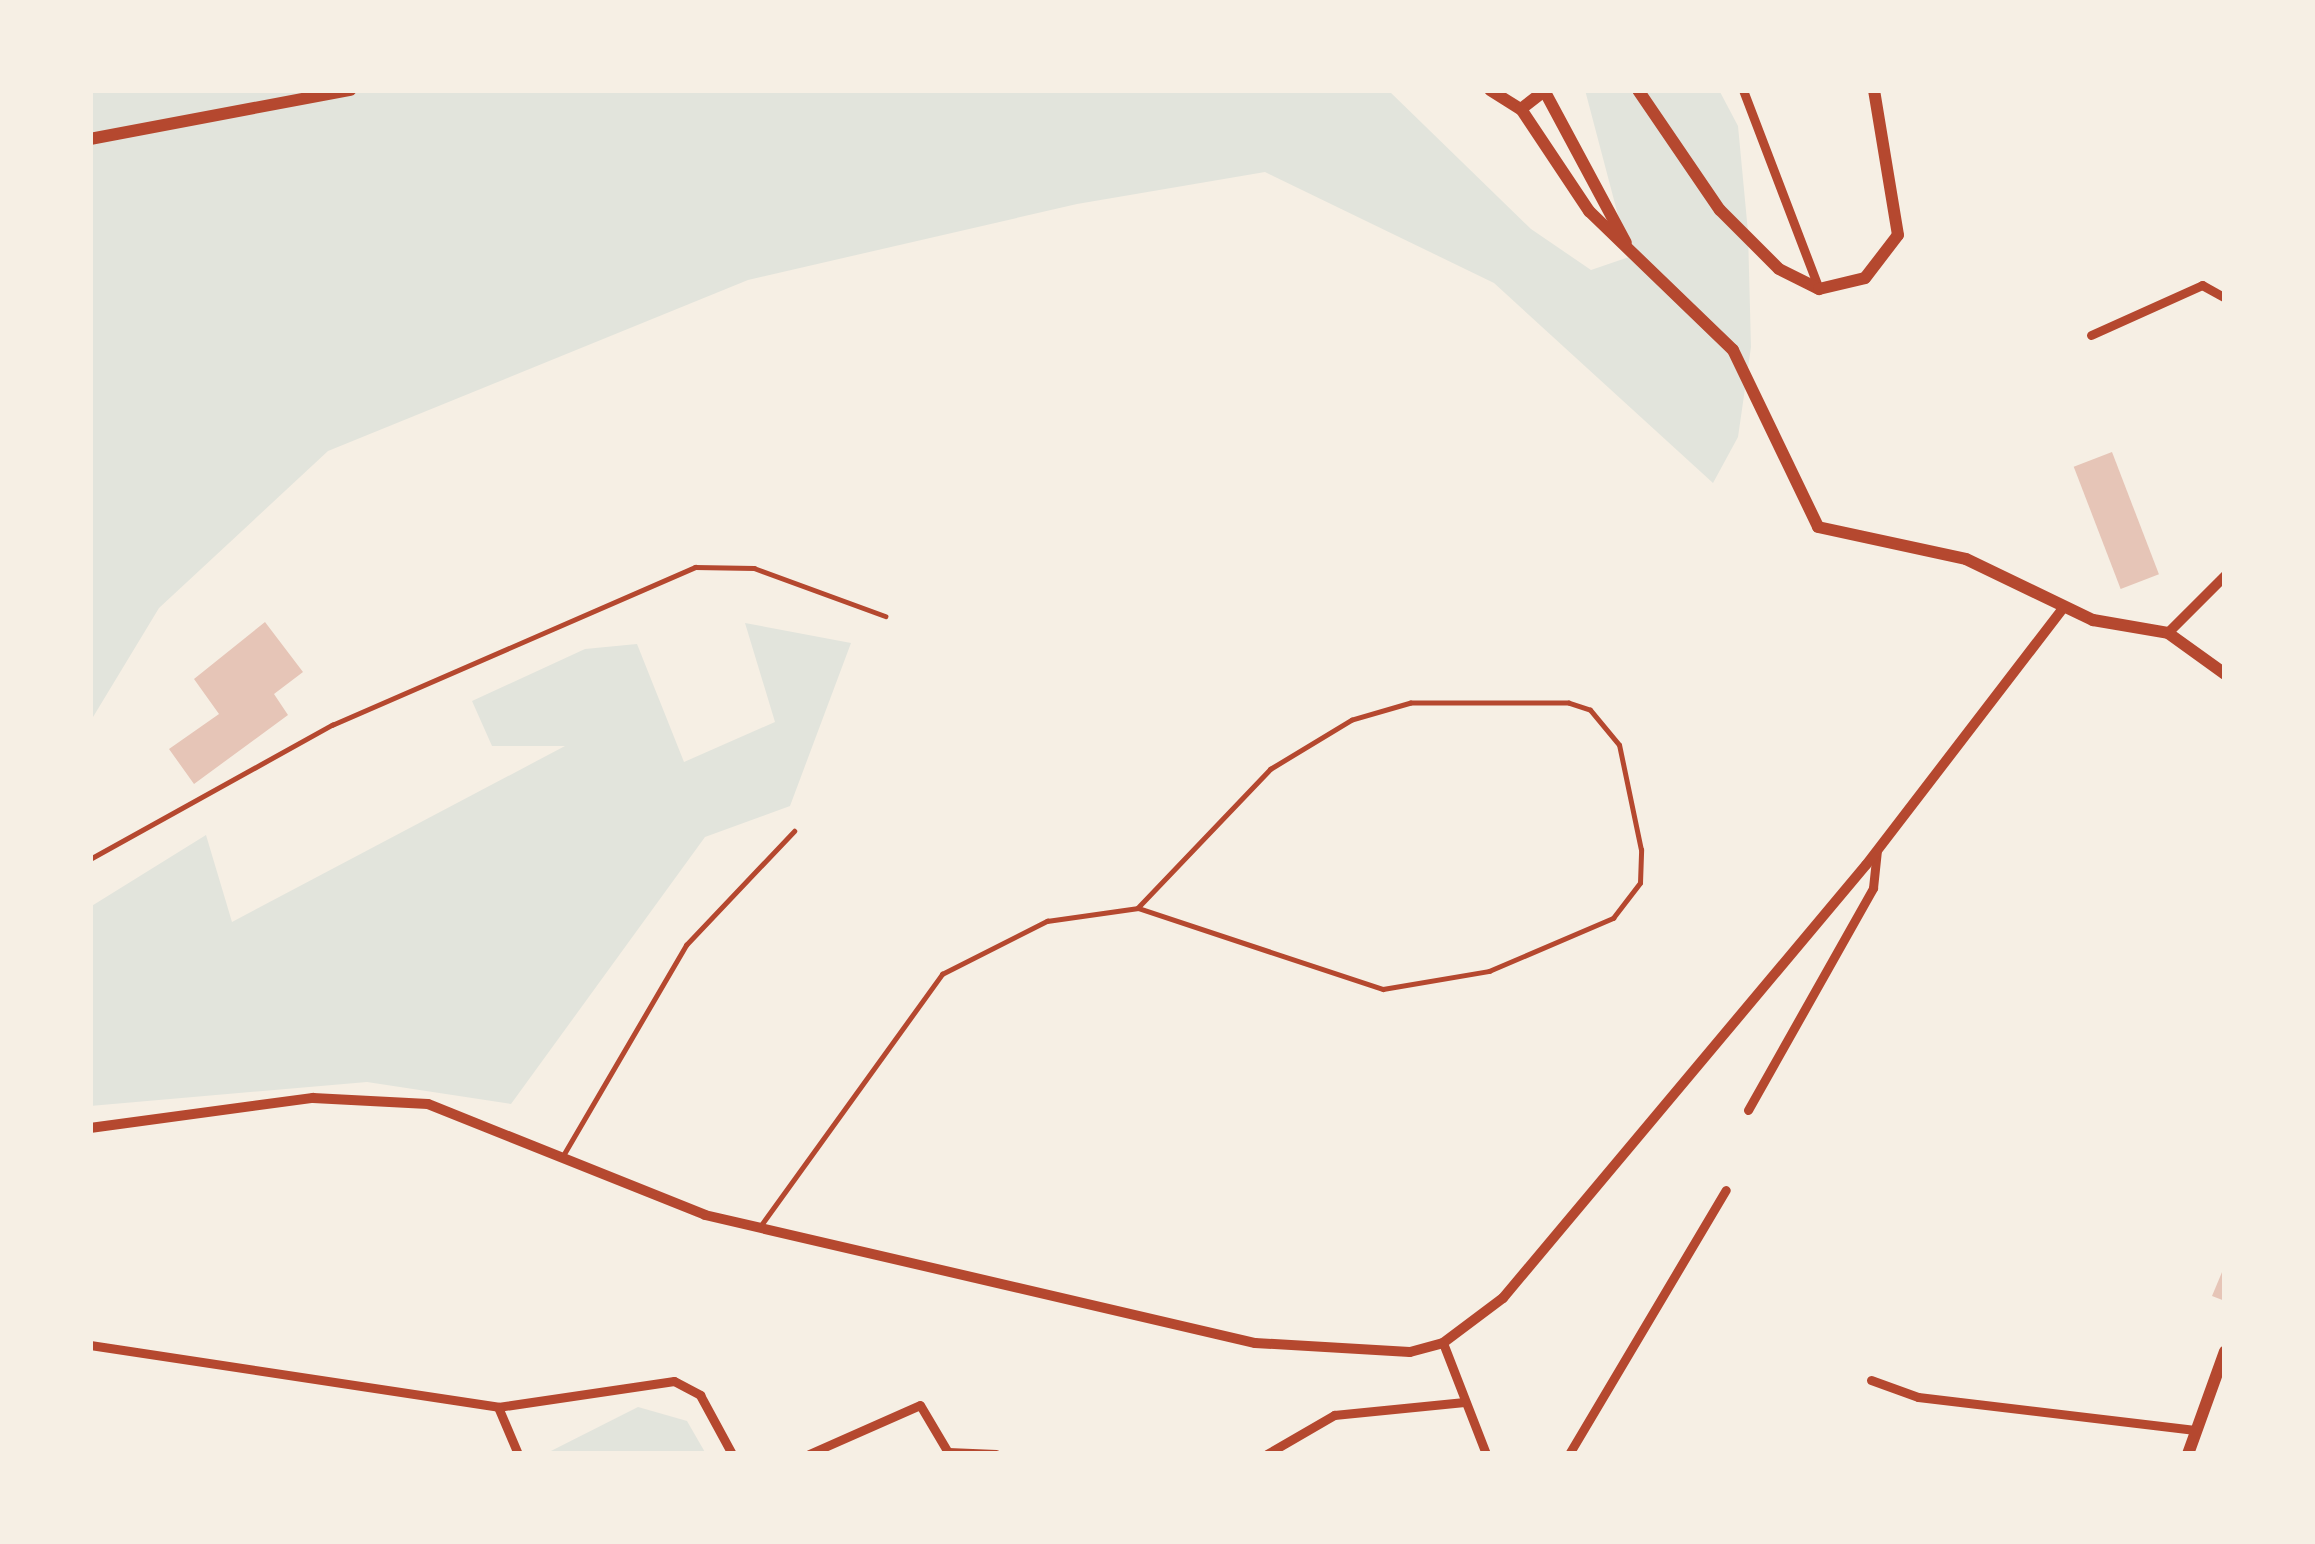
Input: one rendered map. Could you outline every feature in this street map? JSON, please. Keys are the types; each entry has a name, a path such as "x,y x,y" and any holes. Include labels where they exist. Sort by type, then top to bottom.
{"main road":[{"path":"90,139 350,90"},
{"path":"1490,90 1521,109 1629,250 1733,350 1818,527 1966,559 2063,608 2168,633 2225,674"},
{"path":"1638,90 1720,210 1779,269 1820,289 1865,278 1898,235 1874,90"},
{"path":"1521,109 1545,91 1629,250"},
{"path":"2188,1454 2225,1351"}],"street":[{"path":"1743,90 1820,289"},
{"path":"2091,335 2202,285 2225,298"},
{"path":"2168,633 2225,576"},
{"path":"90,1128 368,1099 471,1116 656,1202 1256,1343 1367,1354 1443,1343 1503,1298 1876,851 2063,608"},
{"path":"1748,1110 1874,888 1876,851"},
{"path":"1569,1454 1726,1190"},
{"path":"1443,1343 1486,1454"},
{"path":"90,1345 498,1408 685,1383 732,1454"},
{"path":"1871,1380 1918,1397 2195,1430"},
{"path":"1267,1454 1334,1414 1464,1402"},
{"path":"809,1454 920,1405 948,1453 996,1454"},
{"path":"498,1408 518,1454"}],"lane":[{"path":"90,859 332,724 695,567 754,568 885,616"},
{"path":"759,1228 942,974 1047,921 1138,908 1355,984 1412,988 1490,970 1633,900 1641,850 1618,745 1590,710 1569,703 1411,703 1352,720 1270,770 1138,908"},
{"path":"561,1159 686,945 794,831"}],"shaded area":[{"path":"90,90 1388,90 1531,229 1591,270 1629,257 1585,90 1719,90 1738,126 1748,232 1751,347 1738,437 1713,483 1494,283 1265,172 1077,204 748,280 328,451 159,608 90,722"},
{"path":"745,623 851,643 790,806 705,837 511,1104 367,1082 90,1106 90,907 206,835 232,922 565,746 492,746 472,701 585,649 637,644 684,762 775,722"},
{"path":"638,1407 687,1421 706,1454 545,1454"}],"building":[{"path":"2112,452 2159,574 2121,589 2074,467"},
{"path":"265,622 303,672 274,694 288,715 194,784 169,749 219,714 194,679"},
{"path":"2225,1265 2225,1301 2212,1296"}]}
